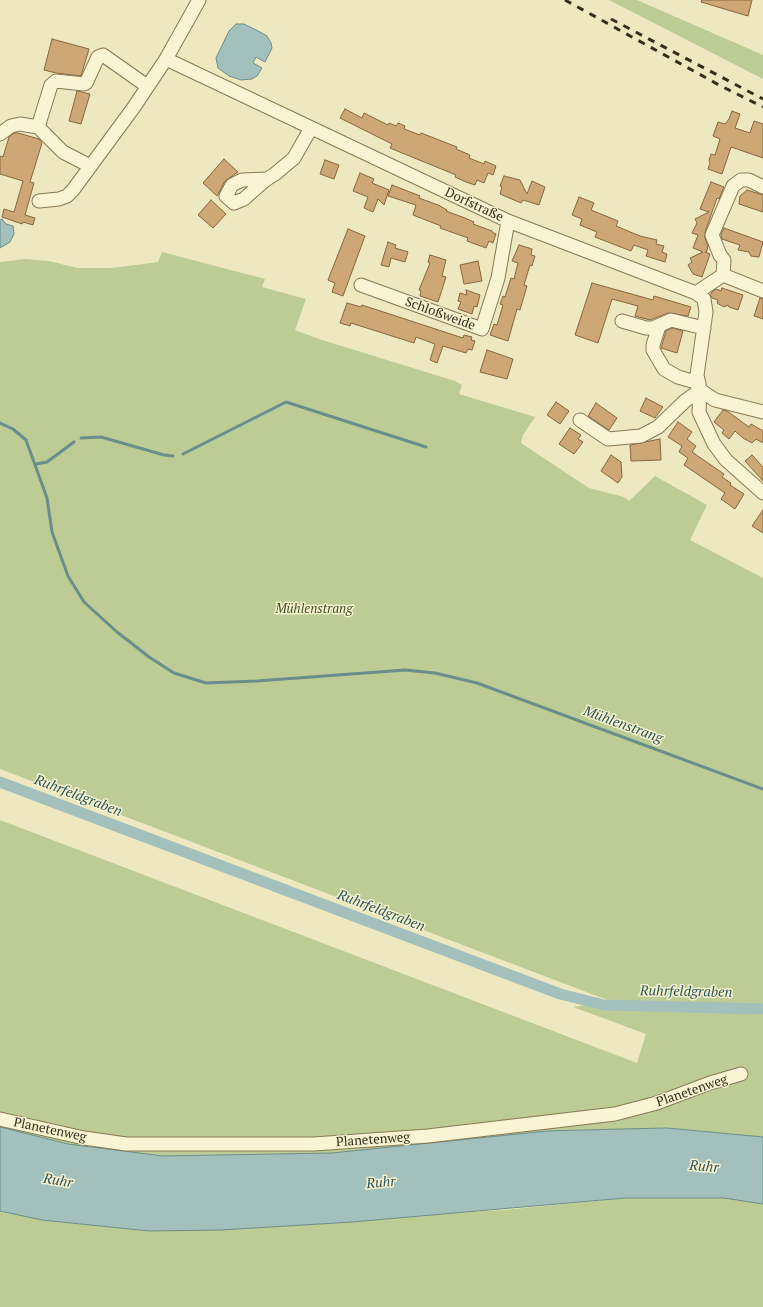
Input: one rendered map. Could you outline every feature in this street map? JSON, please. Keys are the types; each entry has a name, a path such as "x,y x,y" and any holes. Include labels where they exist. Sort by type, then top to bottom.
{"street":[{"path":"39,201 50,201 67,196 79,183 166,59 199,0"},
{"path":"38,128 51,85 56,81 86,83 98,57 103,55 147,86"},
{"name":"Dorfstraße","path":"166,59 508,221 696,293"},
{"path":"0,134 11,126 20,124 38,128 63,152 90,166"},
{"path":"267,179 294,158 311,128"},
{"path":"723,275 724,260 720,255 712,235 733,186 741,180 749,180 763,186"},
{"name":"Schloßweide","path":"361,285 482,329 498,278 508,221"},
{"path":"723,275 763,291"},
{"path":"723,275 696,293 704,299 706,312 697,375 699,387 699,412 714,444 726,460 763,494"},
{"path":"622,321 646,328 659,326 671,320 704,328"},
{"path":"659,326 653,345 653,350 664,369 699,387 716,400 763,412"},
{"path":"580,420 608,439 641,436 658,427 699,387"},
{"name":"Planetenweg","path":"0,1119 84,1138 126,1144 314,1144 428,1136 615,1114 657,1103 710,1083 741,1074"}],"green space":[{"path":"609,0 637,0 763,55 763,79"},
{"name":"Mühlenstrang","path":"162,252 265,279 262,287 306,299 295,330 319,339 455,381 462,385 459,394 535,417 523,435 521,443 589,488 624,497 629,501 655,476 707,505 690,540 763,578 763,1137 667,1128 547,1131 332,1153 163,1156 68,1144 0,1127 0,820 637,1063 646,1034 573,1007 610,1001 0,769 0,262 25,259 49,261 77,268 112,268 158,262"},
{"path":"625,1198 725,1198 763,1204 763,1307 0,1307 0,1211 42,1220 149,1231 504,1210"}],"water":[{"path":"236,24 244,24 262,33 267,36 271,43 272,48 265,62 256,57 253,63 262,68 257,76 252,79 241,80 229,76 218,68 216,58 229,31"},
{"path":"2,219 6,224 13,226 14,234 10,242 0,248 0,220"},
{"name":"Ruhr","path":"0,1127 68,1144 163,1156 332,1153 547,1131 667,1128 763,1137 763,1204 724,1198 625,1198 352,1222 221,1230 149,1231 42,1220 0,1211"}],"building":[{"path":"702,0 752,0 748,16 701,2"},
{"path":"52,39 89,49 81,76 44,70"},
{"path":"77,91 90,94 81,124 69,121"},
{"path":"345,109 362,118 364,113 388,125 389,123 396,126 398,123 405,126 404,129 420,135 421,133 457,147 456,149 470,155 469,158 484,164 485,161 496,166 493,175 488,173 484,183 477,180 475,185 466,182 455,177 456,175 390,148 392,144 340,118"},
{"path":"732,111 740,114 735,128 750,133 754,121 763,124 763,158 731,147 722,174 708,169 710,163 709,161 711,154 715,155 720,139 713,136 718,122 725,124"},
{"path":"14,133 39,139 42,143 30,182 34,183 25,215 35,218 33,225 23,222 22,224 2,217 4,209 14,212 23,181 0,174 0,156 3,157 9,137"},
{"path":"224,159 238,172 225,181 217,196 203,183"},
{"path":"325,160 339,165 334,179 320,174"},
{"path":"360,173 374,179 372,183 389,190 384,205 378,199 373,212 364,208 368,197 353,191"},
{"path":"504,176 520,180 527,194 532,181 545,187 539,205 523,200 521,203 500,194 502,187 500,186"},
{"path":"711,182 724,187 719,199 717,198 705,232 708,247 706,252 710,254 702,277 693,274 688,265 692,262 690,258 703,252 693,248 698,235 692,233 697,223 695,219 709,212 700,209"},
{"path":"392,185 420,196 419,198 474,222 473,224 492,231 496,234 493,243 489,241 486,248 467,241 468,238 440,228 441,226 413,215 416,205 388,196"},
{"path":"747,190 763,195 763,212 739,204 740,196"},
{"path":"579,197 594,203 591,210 618,221 616,226 640,236 657,240 656,244 664,246 662,252 667,254 665,262 646,256 648,250 634,245 631,251 595,237 597,232 580,225 582,219 572,215"},
{"path":"211,200 226,214 213,228 198,215"},
{"path":"724,228 763,242 759,257 751,256 749,252 738,250 740,245 722,239 721,235"},
{"path":"348,229 365,236 343,296 332,292 335,283 328,280"},
{"path":"388,242 396,245 395,248 408,252 405,262 391,258 389,267 381,265"},
{"path":"519,245 532,249 531,255 535,256 532,266 530,265 524,285 527,286 520,310 517,309 508,341 490,335 494,324 497,325 503,305 500,304 503,296 505,297 511,278 514,279 518,263 512,261"},
{"path":"430,255 446,260 442,276 446,277 438,302 420,296 421,291 419,290 430,263 428,262"},
{"path":"478,261 482,281 464,284 460,265"},
{"path":"592,283 653,300 654,296 691,307 688,316 668,313 650,320 635,316 638,306 612,299 598,343 575,335"},
{"path":"722,288 743,295 738,310 729,307 728,305 724,307 717,303 718,300 712,298 710,295 712,292 716,289 721,291"},
{"path":"466,290 480,295 477,307 474,306 472,314 458,309 461,302 458,301 460,293 467,295"},
{"path":"760,298 763,299 763,319 754,316"},
{"path":"347,303 361,307 362,305 463,338 464,335 472,337 471,340 475,341 472,350 468,349 466,353 443,346 437,363 430,360 435,344 416,337 414,343 351,323 350,326 340,323"},
{"path":"672,328 683,331 677,353 661,348 666,331"},
{"path":"487,350 513,359 507,379 480,372"},
{"path":"646,398 663,407 655,418 640,411"},
{"path":"556,402 569,411 560,424 547,415"},
{"path":"596,403 617,418 609,430 588,416"},
{"path":"723,410 727,411 749,427 751,424 763,431 763,443 756,439 752,443 735,431 729,439 722,433 724,430 714,422"},
{"path":"678,422 692,432 687,439 696,446 692,452 724,474 722,477 731,483 730,485 744,494 735,509 721,499 725,493 684,465 688,458 679,452 682,446 668,437"},
{"path":"570,428 581,435 578,439 583,442 574,454 559,444"},
{"path":"660,439 661,460 631,461 630,445"},
{"path":"611,455 621,462 622,477 618,483 601,471"},
{"path":"752,455 763,467 763,481 745,461"},
{"path":"763,510 763,533 752,526"}],"waterway":[{"path":"183,454 286,402 426,447"},
{"name":"Mühlenstrang","path":"0,423 13,429 26,440 47,498 52,532 68,576 84,602 117,632 149,657 174,673 206,683 257,681 405,670 435,673 477,683 763,789"},
{"path":"81,438 101,437 164,455 173,456"},
{"path":"36,464 47,462 74,442"},
{"name":"Ruhrfeldgraben","path":"0,782 560,994 604,1005 763,1009"}],"railway":[{"path":"565,0 719,85 763,107"},
{"path":"611,19 763,99"}]}
